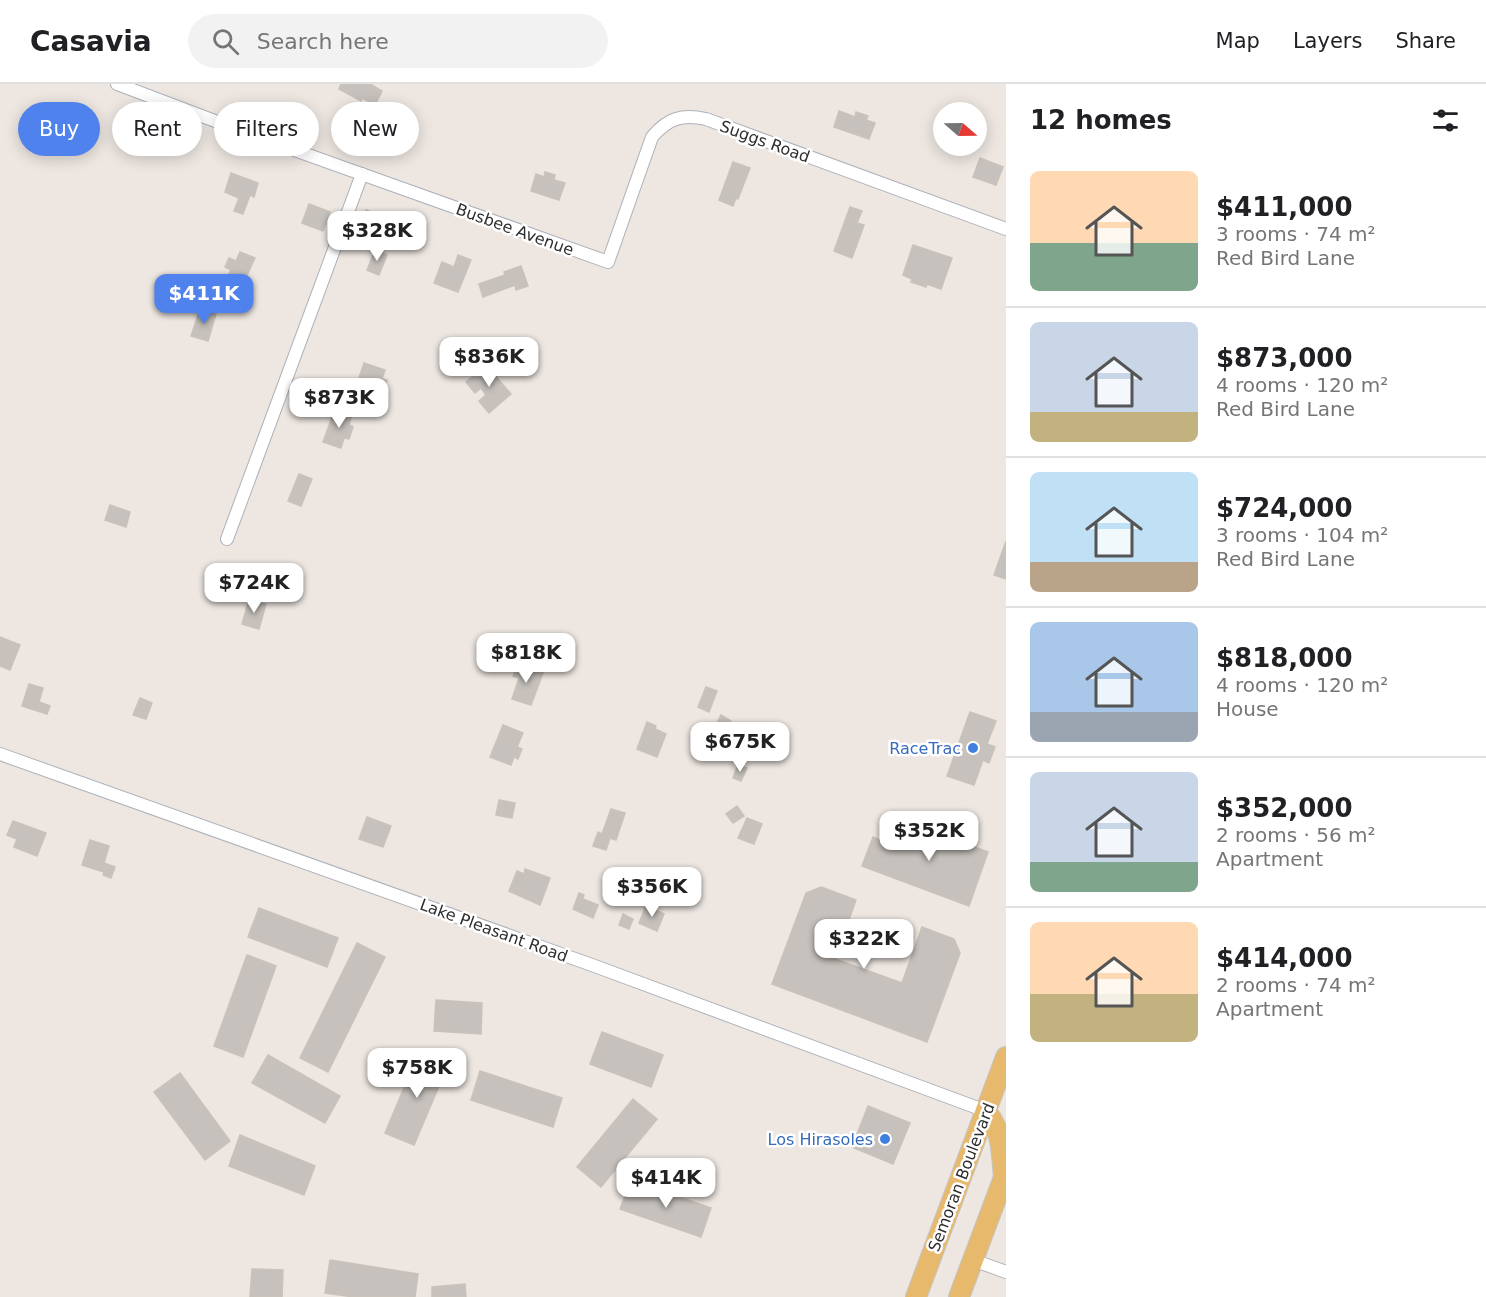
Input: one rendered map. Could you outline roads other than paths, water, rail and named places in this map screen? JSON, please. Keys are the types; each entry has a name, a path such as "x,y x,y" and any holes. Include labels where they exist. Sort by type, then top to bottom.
{"main road":[{"name":"Semoran Boulevard","path":"916,1297 1006,1057"},
{"path":"959,1297 1005,1175 999,1132 986,1111"}],"street":[{"name":"Busbee Avenue","path":"117,84 608,262"},
{"name":"Suggs Road","path":"608,262 652,137 663,124 692,116 706,119 1006,229"},
{"path":"227,539 362,174"},
{"name":"Lake Pleasant Road","path":"0,754 592,965 986,1111"},
{"path":"974,1260 1006,1272"}],"place":[{"name":"RaceTrac","path":"973,748"},
{"name":"Los Hirasoles","path":"885,1139"}]}
